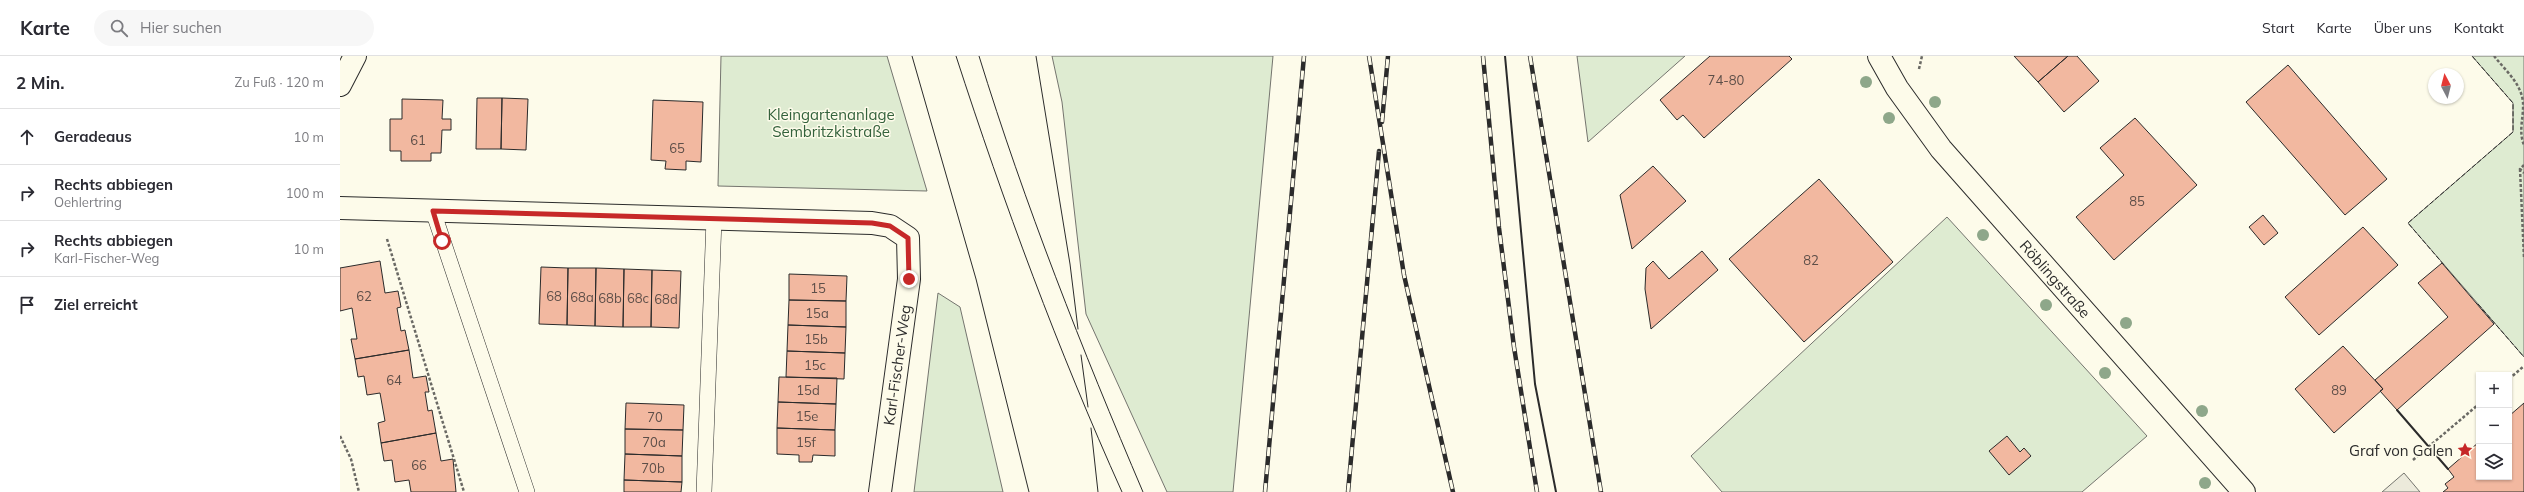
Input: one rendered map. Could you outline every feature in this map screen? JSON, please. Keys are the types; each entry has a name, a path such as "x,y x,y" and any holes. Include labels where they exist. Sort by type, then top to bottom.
{"street":[{"path":"340,85 355,56"},
{"name":"Röblingstraße","path":"1879,56 1897,88 1946,155 2244,492"},
{"path":"340,208 714,219"},
{"name":"Karl-Fischer-Weg","path":"714,219 872,223 890,226 908,238 909,279 880,492"}],"lane":[{"path":"433,211 527,492"},
{"path":"704,492 714,219"}],"path":[{"path":"1919,70 1922,56"},
{"path":"2494,56 2518,85 2523,102 2521,138 2524,145"},
{"path":"2524,165 2520,169 2524,258"},
{"path":"2520,169 2524,173"},
{"path":"387,239 464,492"},
{"path":"2512,376 2524,366"},
{"path":"2413,460 2476,407"},
{"path":"340,436 351,459 359,492"}],"green space":[{"name":"Kleingartenanlage Sembritzkistraße","path":"721,56 887,56 927,191 718,186"},
{"path":"1052,56 1273,56 1233,492 1167,492 1086,314 1062,102"},
{"path":"1577,56 1685,56 1588,142"},
{"path":"2472,56 2524,56 2524,357 2408,223 2513,132 2513,103"},
{"path":"1947,217 2147,436 2082,492 1722,492 1691,456"},
{"path":"938,293 960,307 1003,492 914,492"}],"shaded area":[{"path":"2404,473 2420,492 2382,492"}],"building":[{"path":"1710,56 1789,56 1792,59 1704,138 1683,115 1677,120 1660,100"},
{"path":"2014,56 2068,56 2038,82"},
{"path":"2068,56 2077,56 2099,81 2064,112 2038,82"},
{"path":"2288,65 2387,179 2345,215 2246,102"},
{"path":"477,98 502,98 501,149 476,149"},
{"path":"502,98 528,99 526,150 501,149"},
{"path":"402,99 443,100 442,119 451,119 451,130 442,130 441,153 431,153 431,161 401,161 401,151 390,151 390,119 402,119"},
{"path":"653,100 703,102 701,162 686,161 686,170 665,169 666,161 651,160"},
{"path":"2135,118 2197,185 2114,260 2076,217 2124,175 2100,148"},
{"path":"1653,166 1686,201 1632,249 1620,195"},
{"path":"1819,179 1893,262 1804,342 1729,259"},
{"path":"2263,215 2278,233 2264,245 2249,227"},
{"path":"2363,227 2398,265 2319,335 2285,297"},
{"path":"1702,251 1718,270 1651,329 1645,289 1646,268 1653,261 1669,279"},
{"path":"380,261 385,293 398,291 401,307 397,308 401,331 405,330 409,350 355,359 351,339 357,339 352,308 340,311 340,268"},
{"path":"2442,263 2494,324 2397,410 2380,391 2383,389 2375,380 2448,317 2418,283"},
{"path":"541,267 568,268 567,325 539,324"},
{"path":"568,268 596,268 595,326 567,325"},
{"path":"596,268 624,269 623,327 595,326"},
{"path":"624,269 652,270 651,327 623,327"},
{"path":"652,270 681,271 679,328 651,327"},
{"path":"789,274 847,276 846,301 789,300"},
{"path":"789,300 846,301 846,327 788,325"},
{"path":"788,325 846,327 845,353 787,351"},
{"path":"2343,346 2383,389 2334,433 2295,389"},
{"path":"409,350 413,378 426,376 429,392 425,392 428,411 432,410 436,433 381,443 378,423 385,421 380,393 367,395 364,376 358,377 355,359"},
{"path":"787,351 845,353 844,379 786,377"},
{"path":"779,377 837,378 836,404 778,402"},
{"path":"778,402 836,404 835,430 777,428"},
{"path":"626,403 684,405 683,430 625,429"},
{"path":"2524,403 2524,492 2443,492 2448,488 2445,484 2454,477 2448,469 2476,445 2476,480 2512,480 2512,413"},
{"path":"777,428 835,430 835,456 813,455 812,462 799,462 799,455 777,454"},
{"path":"625,429 683,430 682,456 625,454"},
{"path":"436,433 441,461 453,459 456,492 411,492 409,480 395,482 392,460 384,461 381,443"},
{"path":"2007,436 2020,452 2024,448 2031,456 2009,475 1989,451"},
{"path":"625,454 682,456 682,482 624,480"},
{"path":"624,480 682,482 681,492 624,492"}],"tram line":[{"path":"912,56 976,279 1029,492"},
{"path":"956,56 993,167 1033,276 1098,439 1122,492"},
{"path":"979,56 1015,167 1055,276 1143,492"},
{"path":"1036,56 1070,264 1078,329"},
{"path":"1081,355 1088,407"},
{"path":"1091,428 1098,492"}],"railway":[{"path":"1265,492 1304,56"},
{"path":"1369,56 1404,275 1453,492"},
{"path":"1382,122 1388,56"},
{"path":"1483,56 1499,228 1514,347 1537,492"},
{"path":"1530,56 1601,492"},
{"path":"1348,492 1379,151"}],"fence":[{"path":"2444,265 2408,223 2513,132 2513,103 2472,56"},
{"path":"2478,304 2524,357"}],"wall":[{"path":"1505,56 1535,384 1556,492"},
{"path":"2397,410 2448,469"}],"place":[{"name":"Graf von Galen","path":"2465,450"}],"route":[{"path":"442,241 433,211 872,223 890,226 908,238 909,279"}]}
